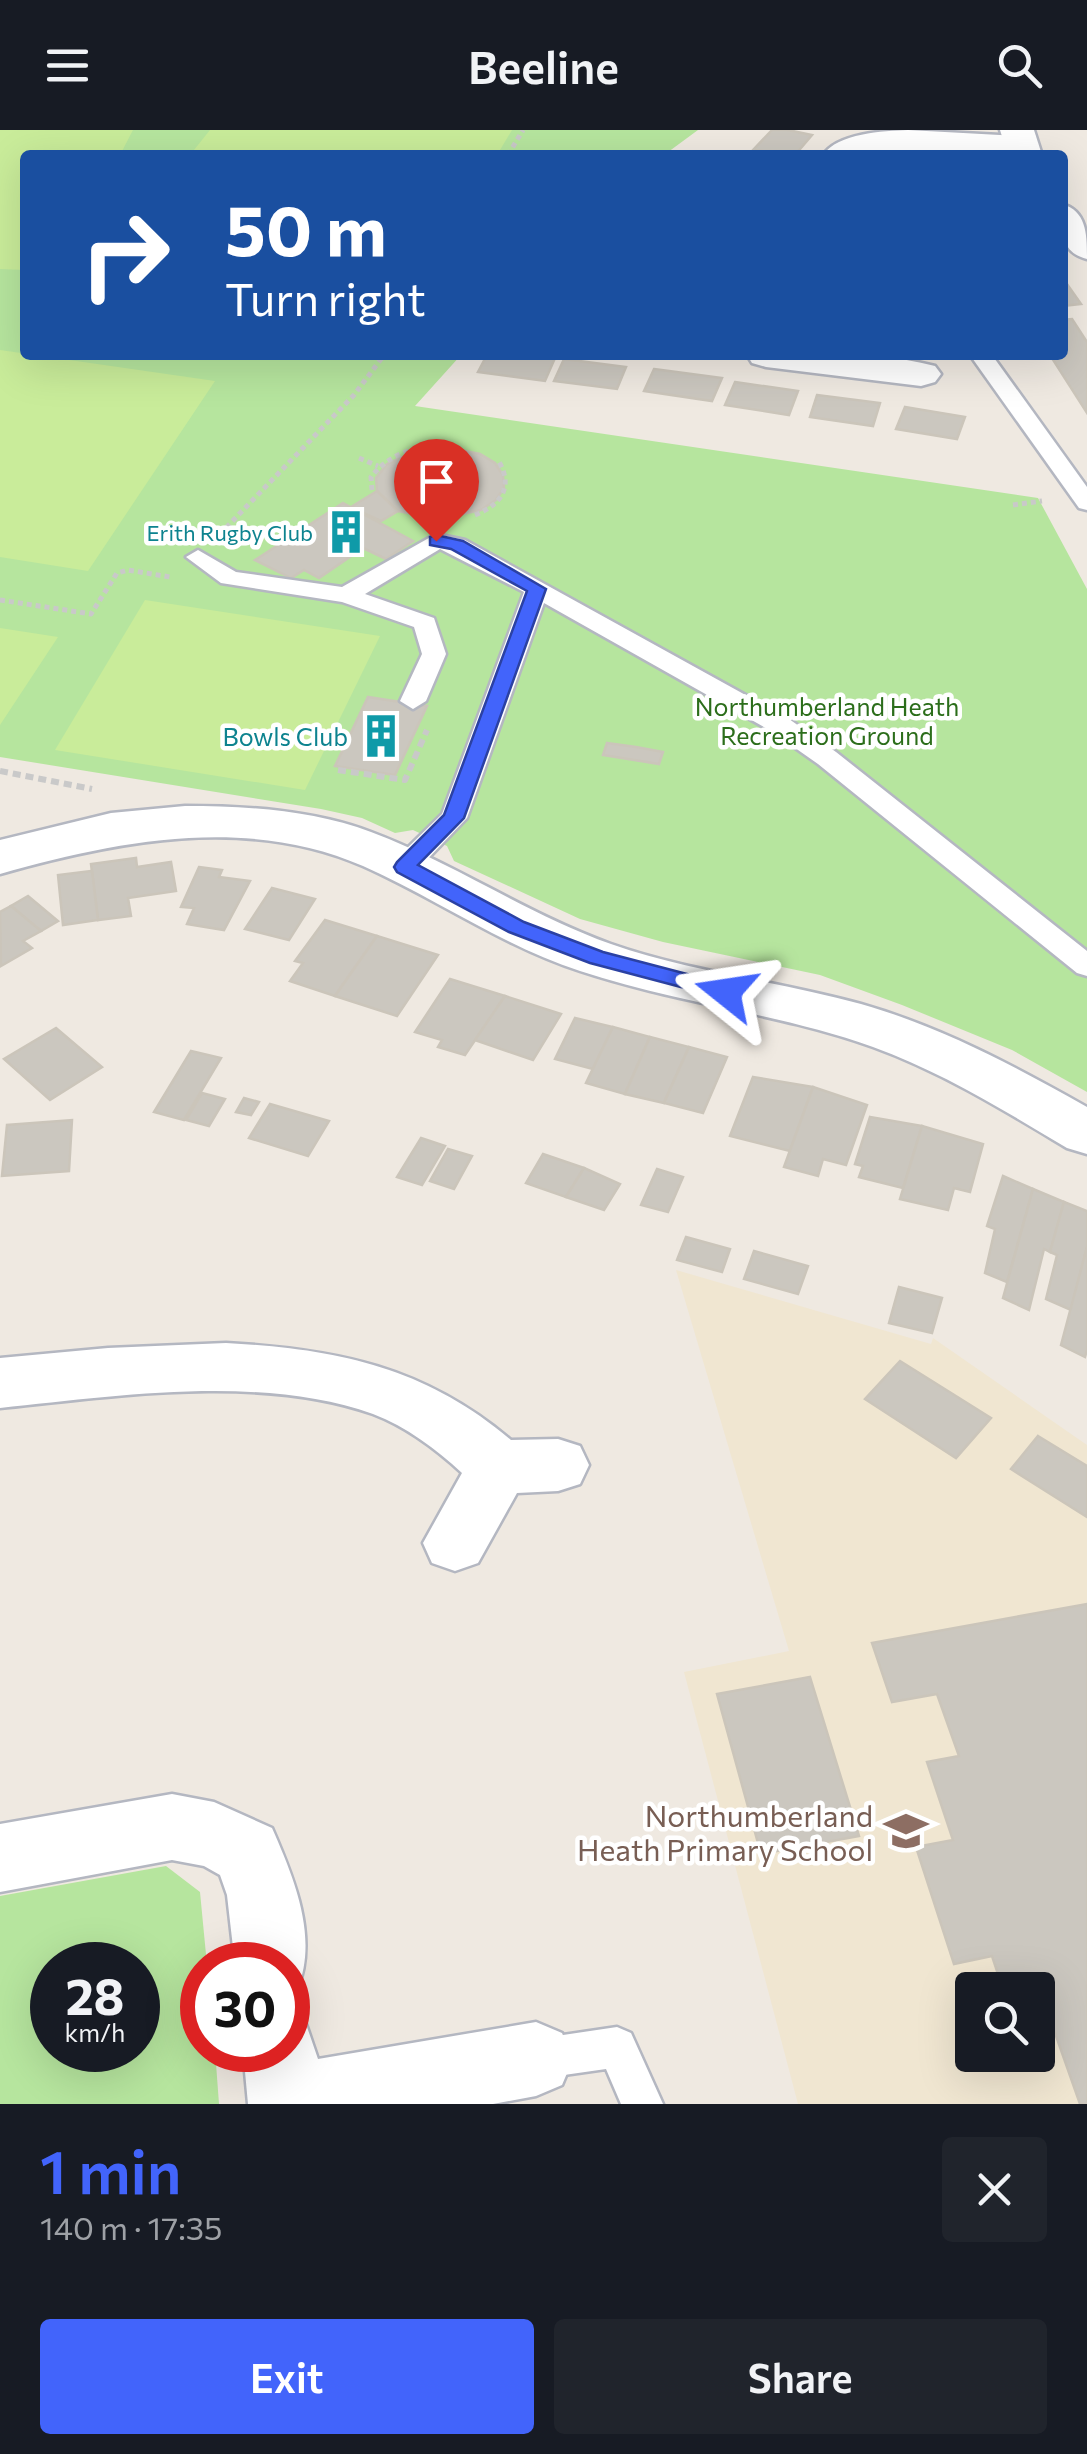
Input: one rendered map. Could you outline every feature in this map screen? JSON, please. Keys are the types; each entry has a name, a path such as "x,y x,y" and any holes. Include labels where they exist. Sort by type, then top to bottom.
{"street":[{"path":"848,150 860,142 891,138 1021,144"},
{"path":"1068,223 1087,248"},
{"path":"807,360 921,374"},
{"path":"0,857 113,827 192,820 274,826 348,842 516,927 597,958 864,1024 924,1046 1087,1133"},
{"path":"0,1383 134,1370 300,1372 376,1389 529,1466 455,1543"},
{"path":"0,1858 172,1828 214,1835 247,1852 263,1895 268,1942"},
{"path":"284,2085 536,2060"}],"lane":[{"path":"985,360 1086,498"},
{"path":"346,595 436,541 457,545 780,725 827,758 1087,966"},
{"path":"198,557 229,578 346,595 425,624 434,654 413,701"},
{"path":"404,867 454,818 536,589"},
{"path":"536,2060 617,2047 642,2104"}],"path":[{"path":"0,600 91,614 117,573 128,570 178,578 354,394 380,360"},
{"path":"372,490 372,477 378,466 399,453 444,445"},
{"path":"359,458 378,466"},
{"path":"436,541 444,522 484,512 500,502 508,489 508,474 499,462"},
{"path":"338,770 405,780 438,705 413,701"}],"shaded area":[{"name":"Northumberland Heath Primary School","path":"676,1270 931,1344 933,1338 1087,1445 1087,2104 798,2104 684,1672 789,1651"}],"green space":[{"name":"Northumberland Heath Recreation Ground","path":"0,130 698,130 671,150 20,150 20,360 456,360 415,406 1038,498 1087,589 1087,1092 1012,1050 820,975 663,942 580,919 454,861 447,846 413,830 395,833 362,818 321,809 0,757"},
{"path":"0,130 133,130 123,150 20,150 20,270 0,269"},
{"path":"210,130 512,130 500,150 194,150"},
{"path":"0,350 20,353 20,360 69,360 215,381 88,571 0,557"},
{"path":"145,600 380,636 305,790 55,750"},
{"path":"0,628 58,637 0,725"},
{"path":"166,1866 200,1892 205,1942 180,1942 180,2072 217,2072 219,2104 0,2104 0,1896"}],"building":[{"path":"772,130 812,135 799,150 753,150"},
{"path":"1068,286 1081,304 1068,305"},
{"path":"1068,319 1072,319 1087,342 1087,413 1053,360 1068,360"},
{"path":"484,360 554,360 545,381 478,372"},
{"path":"564,360 626,367 617,389 554,381"},
{"path":"654,369 722,378 712,401 644,391"},
{"path":"735,382 798,391 789,415 725,405"},
{"path":"817,395 880,403 873,426 810,417"},
{"path":"905,407 965,417 957,439 896,429"},
{"path":"444,447 480,454 495,463 503,475 504,488 496,500 481,510 439,519 398,511 385,503 377,491 376,478 387,464 422,448"},
{"path":"377,491 398,511 381,521 351,507"},
{"name":"Erith Rugby Club","path":"343,503 413,541 386,559 363,548 319,578 304,570 291,578 255,560"},
{"name":"Bowls Club","path":"368,697 427,706 395,775 335,766"},
{"path":"607,743 663,752 659,764 603,755"},
{"path":"136,858 137,867 171,862 176,891 128,898 131,916 98,920 91,864"},
{"path":"199,867 222,870 219,877 250,881 224,930 187,924 194,908 181,907"},
{"path":"92,871 98,920 63,925 58,875"},
{"path":"272,888 315,899 289,940 245,929"},
{"path":"28,896 58,921 41,931 11,906"},
{"path":"11,906 41,931 23,941 32,948 1,966 0,912"},
{"path":"325,920 377,936 335,996 290,981 303,963 295,961"},
{"path":"377,936 438,955 397,1016 335,996"},
{"path":"450,979 505,996 465,1055 438,1047 442,1040 415,1032"},
{"path":"505,996 561,1014 533,1060 475,1040"},
{"path":"575,1018 613,1027 593,1069 555,1059"},
{"path":"613,1027 650,1037 625,1094 586,1083"},
{"path":"56,1028 102,1067 50,1100 4,1059"},
{"path":"650,1037 689,1047 664,1103 625,1094"},
{"path":"689,1047 727,1057 703,1113 664,1103"},
{"path":"191,1051 221,1058 184,1120 154,1112"},
{"path":"753,1077 813,1087 790,1151 730,1136"},
{"path":"813,1087 867,1105 846,1165 823,1159 818,1176 784,1167"},
{"path":"202,1093 225,1099 209,1126 186,1120"},
{"path":"244,1098 259,1102 251,1115 236,1112"},
{"path":"270,1104 329,1121 308,1156 249,1138"},
{"path":"870,1117 922,1126 903,1188 859,1177 863,1166 855,1164"},
{"path":"72,1120 69,1171 2,1176 7,1125"},
{"path":"922,1126 983,1144 970,1192 954,1188 948,1210 900,1199"},
{"path":"421,1138 445,1146 422,1185 397,1177"},
{"path":"448,1149 472,1156 454,1189 430,1181"},
{"path":"543,1154 584,1168 566,1197 526,1183"},
{"path":"584,1168 620,1184 604,1210 566,1197"},
{"path":"657,1169 683,1177 668,1212 641,1205"},
{"path":"1003,1176 1033,1189 1007,1282 985,1273 995,1229 987,1226"},
{"path":"1033,1189 1064,1202 1050,1252 1044,1249 1029,1310 1003,1298"},
{"path":"1064,1202 1087,1211 1087,1247 1071,1310 1046,1299 1057,1255 1050,1252"},
{"path":"686,1237 730,1249 722,1272 677,1260"},
{"path":"1087,1247 1087,1350 1085,1357 1061,1345"},
{"path":"754,1251 808,1266 798,1294 744,1279"},
{"path":"899,1287 942,1298 932,1333 889,1323"},
{"path":"900,1361 991,1418 956,1458 865,1399"},
{"path":"1038,1436 1087,1466 1087,1517 1011,1469"},
{"path":"1087,1604 1087,2104 1080,2104 1055,2033 1055,1972 997,1972 992,1956 954,1964 916,1847 953,1840 927,1762 959,1756 937,1694 892,1702 872,1643"},
{"path":"810,1677 859,1836 761,1854 717,1694"}],"place":[{"name":"Erith Rugby Club","path":"346,532"},
{"name":"Bowls Club","path":"381,736"},
{"name":"Northumberland Heath Primary School","path":"906,1831"}],"route":[{"path":"436,541 457,545 536,589 454,818 404,867 516,927 597,958 726,992"}]}
